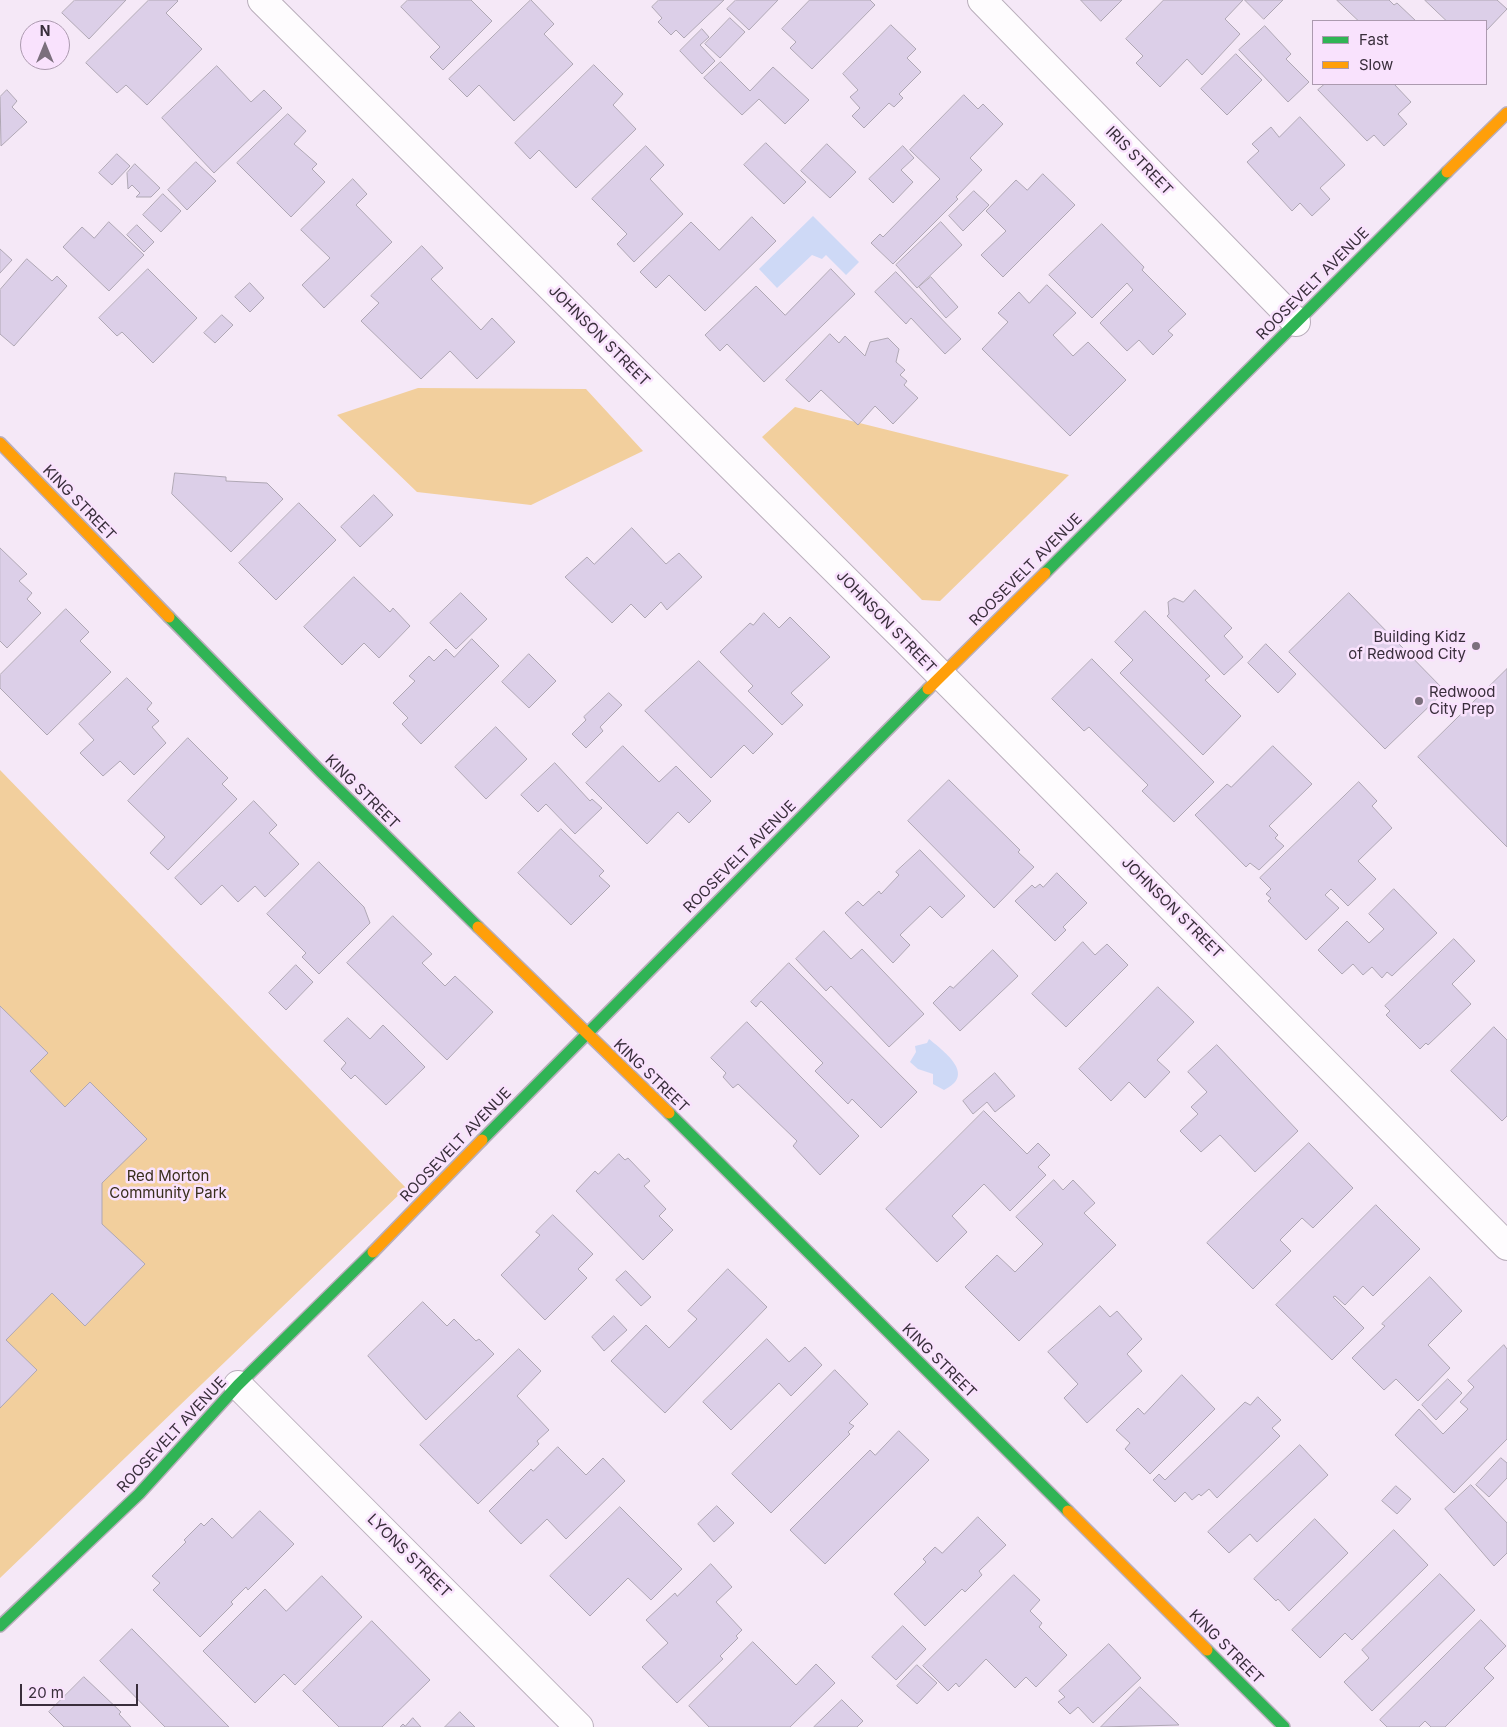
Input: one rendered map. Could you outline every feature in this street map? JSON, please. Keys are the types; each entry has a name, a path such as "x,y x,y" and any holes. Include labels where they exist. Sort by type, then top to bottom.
{"street":[{"name":"JOHNSON STREET","path":"262,0 899,633 940,677 979,714 1507,1246"},
{"name":"IRIS STREET","path":"982,0 1296,322"},
{"name":"ROOSEVELT AVENUE","path":"0,1626 139,1494 238,1385 363,1262 586,1033 940,677 1507,113"},
{"name":"KING STREET","path":"0,443 321,772 628,1072 1284,1727"},
{"name":"LYONS STREET","path":"238,1385 579,1727"}],"green space":[{"path":"418,388 586,389 643,451 531,505 417,492 337,415"},
{"path":"795,407 1069,475 940,601 922,600 762,437"},
{"name":"Red Morton Community Park","path":"0,770 406,1188 0,1578"}],"water":[{"path":"813,216 859,262 846,275 826,255 822,259 812,255 777,288 759,269"},
{"path":"929,1039 950,1057 958,1071 958,1078 944,1090 933,1084 933,1074 918,1069 910,1062 916,1052 915,1046 927,1043"}],"building":[{"path":"75,0 126,0 89,39 62,13"},
{"path":"149,0 177,0 166,13 202,49 147,105 126,85 117,93 86,63"},
{"path":"408,0 471,0 492,21 443,70 430,57 440,47 401,7"},
{"path":"531,0 554,24 544,34 573,64 514,121 479,85 467,97 449,79"},
{"path":"659,0 724,0 684,38 676,30 671,35 658,22 662,18 652,7"},
{"path":"736,0 778,0 749,30 727,9"},
{"path":"810,0 870,0 875,5 812,69 790,48 796,42 782,29"},
{"path":"1081,0 1122,0 1101,21"},
{"path":"1164,0 1243,0 1225,19 1240,34 1202,75 1187,59 1160,87 1136,63 1143,56 1126,39"},
{"path":"1245,0 1283,0 1264,19"},
{"path":"1337,0 1389,0 1394,5 1397,3 1415,20 1358,20"},
{"path":"1425,0 1497,0 1507,9 1487,30 1487,20 1446,20"},
{"path":"730,18 745,32 720,58 705,44"},
{"path":"891,25 916,49 907,58 921,72 899,94 903,98 894,107 889,103 864,128 852,116 860,108 850,97 858,90 843,74"},
{"path":"1265,26 1291,54 1286,59 1309,82 1288,102 1239,50"},
{"path":"702,29 709,37 700,45 715,61 702,74 680,51"},
{"path":"1236,54 1262,80 1227,115 1201,89"},
{"path":"721,62 750,91 773,67 809,100 785,124 759,99 742,115 704,78"},
{"path":"594,65 623,94 613,105 636,129 576,188 539,150 530,159 515,143"},
{"path":"217,66 251,102 264,90 282,108 214,173 162,118"},
{"path":"1324,85 1395,85 1411,102 1398,114 1407,124 1384,146 1374,135 1367,141 1318,90"},
{"path":"7,90 17,101 12,107 27,122 1,146 0,97"},
{"path":"964,95 978,109 983,104 1003,124 970,158 982,170 956,197 958,199 893,264 871,243 880,234 883,237 940,179 910,150"},
{"path":"288,114 306,131 294,144 317,164 312,169 325,182 291,217 237,163"},
{"path":"1300,117 1345,165 1320,188 1330,199 1312,216 1300,203 1292,211 1247,162 1259,151 1252,144 1271,127 1279,137"},
{"path":"766,143 806,182 784,204 744,165"},
{"path":"827,144 856,172 830,198 801,171"},
{"path":"646,146 664,165 650,179 683,214 634,262 617,244 627,234 592,199"},
{"path":"903,146 914,158 901,170 913,182 893,203 869,179"},
{"path":"117,154 130,166 112,185 99,173"},
{"path":"196,162 216,181 187,210 168,190"},
{"path":"135,164 160,188 151,197 136,197 140,193 132,185 128,189 127,173"},
{"path":"1043,174 1075,205 1003,277 981,255 1006,231 986,211 1016,180 1027,190"},
{"path":"353,179 367,194 356,205 392,242 324,308 302,285 330,258 301,230"},
{"path":"974,191 989,205 963,231 949,216"},
{"path":"163,194 181,211 161,232 143,215"},
{"path":"752,217 776,241 705,311 669,275 656,288 640,272 691,222 719,250"},
{"path":"109,222 144,255 109,291 63,247 82,227 94,238"},
{"path":"941,222 962,245 917,288 896,265"},
{"path":"1102,224 1144,267 1142,270 1186,314 1168,331 1173,335 1153,355 1139,340 1127,351 1100,323 1133,290 1127,283 1092,318 1049,275"},
{"path":"137,225 154,242 144,252 127,235"},
{"path":"422,246 443,268 431,279 481,330 492,318 515,342 477,379 450,351 421,379 361,321 379,303 371,296"},
{"path":"0,249 12,260 0,273"},
{"path":"27,259 52,281 57,276 67,286 14,346 0,334 0,290"},
{"path":"148,269 197,318 153,363 122,332 117,336 99,318"},
{"path":"831,269 855,294 764,382 727,344 720,351 705,335 756,286 785,315"},
{"path":"896,272 961,339 945,354 911,318 906,324 875,292"},
{"path":"931,277 958,307 946,318 919,287"},
{"path":"250,283 264,298 250,312 235,297"},
{"path":"1047,285 1076,313 1053,335 1073,356 1088,342 1126,380 1070,436 982,349 1008,322 998,313 1019,292 1029,303"},
{"path":"222,315 233,325 215,343 204,333"},
{"path":"830,334 839,343 845,336 865,356 870,342 888,338 899,349 896,362 905,370 900,375 907,381 904,385 918,398 893,424 875,406 858,425 821,390 809,402 786,380"},
{"path":"175,473 226,477 226,481 267,483 283,499 231,552 172,494"},
{"path":"374,495 393,515 360,547 341,527"},
{"path":"299,503 336,540 276,600 239,563"},
{"path":"632,528 666,564 679,553 702,577 667,610 661,602 645,618 631,604 612,623 565,577 587,557 594,564"},
{"path":"0,548 27,574 19,581 32,593 27,599 41,613 7,648 0,641"},
{"path":"354,577 390,612 393,608 410,626 379,658 364,643 342,665 304,627"},
{"path":"1195,590 1232,628 1224,636 1243,657 1224,675 1167,616 1169,614 1168,602 1174,598 1183,602"},
{"path":"461,593 487,619 456,649 430,623"},
{"path":"1349,593 1445,691 1385,749 1289,652"},
{"path":"66,609 89,632 80,641 111,672 47,735 0,688 0,675"},
{"path":"1145,611 1210,676 1205,680 1241,716 1203,755 1120,673 1133,660 1115,642"},
{"path":"764,613 779,628 790,617 830,657 791,693 803,705 782,725 748,691 753,686 720,652 750,623 753,625"},
{"path":"472,639 499,666 421,744 402,724 408,718 393,703 415,681 409,676 429,656 434,661 446,649 454,657"},
{"path":"1266,644 1296,674 1278,693 1248,663"},
{"path":"529,654 556,681 529,708 502,682"},
{"path":"1092,659 1214,782 1174,822 1142,791 1148,785 1089,727 1084,731 1052,699"},
{"path":"699,661 773,734 753,754 744,745 711,778 645,711"},
{"path":"1507,669 1507,847 1418,757"},
{"path":"127,678 152,703 147,709 159,721 152,727 166,743 134,775 120,761 103,776 80,753 94,740 79,724"},
{"path":"609,693 622,705 600,727 603,731 586,748 572,734 586,720 584,717"},
{"path":"496,727 527,759 486,799 455,767"},
{"path":"188,738 228,778 222,784 237,799 168,870 150,853 165,837 128,801"},
{"path":"623,746 659,782 676,766 711,801 689,823 678,812 647,844 586,783"},
{"path":"1273,746 1312,784 1269,826 1278,835 1275,838 1284,846 1259,870 1250,863 1246,867 1195,815 1227,784 1231,787"},
{"path":"555,763 590,801 592,799 602,808 575,834 546,804 538,812 521,795"},
{"path":"949,780 1020,850 1018,852 1034,867 994,908 908,821"},
{"path":"1359,782 1377,801 1372,806 1392,828 1358,861 1376,879 1348,906 1331,889 1325,895 1339,908 1306,940 1268,901 1271,898 1266,894 1271,889 1260,878"},
{"path":"254,801 277,825 269,833 299,864 265,897 255,886 238,902 222,885 201,905 175,878"},
{"path":"561,829 604,871 599,876 610,886 571,925 518,873"},
{"path":"920,850 965,896 942,918 930,906 900,935 910,945 893,963 845,913 858,901 863,906 879,891 881,894 899,875 896,872"},
{"path":"319,862 364,907 370,923 319,974 302,957 306,953 267,914"},
{"path":"1057,873 1087,903 1063,927 1066,930 1055,941 1015,901 1032,885 1035,888 1040,884 1043,887"},
{"path":"1394,889 1437,933 1392,976 1387,972 1382,978 1372,967 1363,975 1353,964 1342,974 1318,950 1347,921 1369,943 1384,929 1369,914"},
{"path":"393,916 432,954 422,963 445,986 455,976 493,1012 447,1060 347,963"},
{"path":"824,931 851,959 862,949 924,1014 889,1047 831,986 826,991 796,959"},
{"path":"1454,939 1475,961 1452,984 1471,1004 1428,1045 1426,1043 1420,1049 1386,1015 1390,1011 1385,1006"},
{"path":"1083,942 1095,955 1107,944 1128,965 1066,1027 1032,994"},
{"path":"993,950 1018,976 960,1031 933,1003 950,986 953,988"},
{"path":"789,963 917,1092 881,1128 852,1099 848,1104 815,1071 823,1063 761,1001 756,1007 751,1002"},
{"path":"296,965 313,982 286,1010 269,993"},
{"path":"1158,987 1194,1022 1157,1060 1170,1072 1145,1098 1129,1082 1111,1101 1079,1069"},
{"path":"0,1006 48,1053 30,1071 65,1107 90,1082 147,1139 102,1183 102,1224 145,1264 85,1326 52,1293 6,1340 37,1370 0,1408"},
{"path":"348,1018 370,1039 383,1025 425,1067 386,1105 355,1075 351,1079 341,1069 346,1063 324,1041"},
{"path":"747,1022 859,1136 820,1175 793,1146 797,1141 738,1084 733,1088 723,1077 726,1073 711,1058"},
{"path":"1494,1027 1507,1040 1507,1116 1502,1121 1451,1071"},
{"path":"1217,1045 1298,1131 1255,1172 1220,1135 1201,1152 1180,1131 1198,1114 1191,1107 1207,1092 1188,1072"},
{"path":"995,1073 1015,1096 995,1112 987,1102 973,1114 963,1101"},
{"path":"984,1111 1027,1154 1038,1143 1050,1155 1038,1167 1046,1175 1010,1211 984,1184 952,1216 967,1232 937,1262 886,1209"},
{"path":"1309,1143 1353,1188 1313,1228 1302,1218 1280,1240 1291,1251 1253,1289 1207,1243"},
{"path":"619,1154 625,1160 628,1158 650,1181 644,1186 666,1209 659,1216 673,1230 643,1260 576,1191 595,1171 598,1174"},
{"path":"1054,1180 1063,1190 1073,1180 1095,1203 1084,1213 1116,1245 1019,1341 965,1287 997,1255 1015,1272 1043,1244 1016,1217"},
{"path":"1376,1205 1420,1249 1373,1296 1363,1286 1345,1305 1335,1296 1333,1297 1364,1328 1332,1360 1276,1305"},
{"path":"553,1215 593,1254 578,1269 587,1278 545,1320 501,1275 540,1235 536,1232"},
{"path":"728,1269 767,1307 665,1413 611,1361 646,1325 669,1348 697,1319 688,1311"},
{"path":"626,1271 651,1297 641,1306 616,1280"},
{"path":"1430,1277 1462,1311 1428,1345 1450,1368 1418,1401 1396,1379 1384,1390 1352,1358 1385,1326 1382,1324"},
{"path":"423,1302 447,1326 454,1319 476,1341 479,1339 494,1354 426,1420 368,1356"},
{"path":"1100,1306 1110,1317 1117,1311 1142,1339 1127,1354 1142,1371 1087,1423 1064,1398 1078,1384 1048,1352"},
{"path":"614,1316 627,1330 604,1351 592,1337"},
{"path":"767,1339 789,1362 805,1347 822,1365 791,1396 779,1383 731,1430 703,1402"},
{"path":"1504,1345 1507,1349 1507,1439 1454,1493 1395,1435 1419,1409 1443,1434 1468,1409 1460,1402 1474,1387 1468,1381"},
{"path":"519,1349 541,1371 517,1396 549,1430 537,1441 539,1444 478,1504 420,1445"},
{"path":"835,1370 868,1404 849,1423 854,1426 848,1432 850,1434 771,1513 732,1474"},
{"path":"1182,1375 1215,1409 1150,1474 1125,1449 1130,1443 1116,1430 1138,1408 1144,1414"},
{"path":"1448,1379 1462,1393 1436,1420 1422,1405"},
{"path":"1258,1397 1281,1420 1272,1428 1280,1436 1217,1498 1209,1489 1201,1496 1199,1494 1192,1500 1185,1492 1175,1502 1153,1480 1159,1474 1165,1480 1245,1402 1250,1405"},
{"path":"899,1431 929,1460 825,1564 790,1530 870,1450 875,1455"},
{"path":"1300,1445 1328,1475 1257,1542 1250,1534 1229,1553 1208,1532"},
{"path":"558,1447 586,1475 603,1458 625,1481 566,1539 547,1519 521,1544 489,1511 531,1469 533,1471"},
{"path":"1501,1458 1507,1463 1507,1478 1489,1497 1476,1485"},
{"path":"1471,1485 1507,1523 1507,1553 1494,1566 1445,1509"},
{"path":"1396,1486 1411,1499 1397,1514 1382,1501"},
{"path":"717,1506 734,1523 714,1542 698,1524"},
{"path":"620,1507 682,1569 651,1600 628,1578 590,1616 550,1576"},
{"path":"260,1511 294,1544 248,1590 246,1587 231,1602 233,1604 200,1637 153,1590 160,1583 152,1576 186,1542 184,1540 201,1523 204,1526 212,1518 232,1538"},
{"path":"978,1517 1006,1545 979,1571 982,1575 965,1592 962,1589 925,1626 894,1594 926,1562 923,1559 935,1547 942,1553"},
{"path":"1315,1519 1348,1553 1289,1611 1254,1579"},
{"path":"1394,1530 1428,1565 1352,1640 1345,1633 1320,1658 1292,1630"},
{"path":"711,1564 732,1587 716,1602 742,1630 736,1636 738,1638 720,1656 723,1659 677,1703 642,1667 668,1643 646,1620 675,1593 677,1596"},
{"path":"1440,1574 1475,1610 1372,1711 1344,1682 1369,1658 1362,1650"},
{"path":"1014,1575 1040,1600 1030,1611 1042,1623 1039,1627 1067,1655 1036,1687 1026,1677 1015,1688 986,1659 959,1687 956,1683 948,1691 923,1666"},
{"path":"322,1576 362,1617 295,1685 284,1674 255,1703 203,1651 265,1589 286,1611"},
{"path":"1481,1620 1506,1646 1484,1668 1494,1678 1445,1727 1431,1727 1425,1721 1419,1727 1387,1727 1380,1720"},
{"path":"372,1621 430,1680 382,1727 339,1727 303,1691"},
{"path":"903,1626 926,1649 896,1680 872,1657"},
{"path":"132,1629 229,1727 165,1727 100,1661"},
{"path":"753,1642 796,1685 816,1664 835,1683 790,1727 709,1727 689,1706"},
{"path":"1109,1644 1141,1678 1093,1723 1078,1707 1070,1714 1058,1702 1065,1697 1059,1691"},
{"path":"917,1665 937,1683 917,1704 897,1686"},
{"path":"84,1677 121,1712 119,1714 131,1727 64,1727 49,1712"},
{"path":"1140,1687 1179,1725 1101,1727"},
{"path":"842,1700 863,1721 857,1727 814,1727"},
{"path":"460,1712 475,1727 445,1727"},
{"path":"413,1718 421,1727 400,1727 403,1724 405,1726"}],"traffic: fast":[{"path":"1045,573 1447,172"},
{"path":"169,617 321,772 478,927"},
{"path":"482,1140 928,689"},
{"path":"669,1113 1068,1511"},
{"path":"0,1626 139,1494 238,1385 373,1252"},
{"path":"1207,1650 1284,1727"}],"traffic: slow":[{"path":"1447,172 1507,113"},
{"path":"0,443 169,617"},
{"path":"928,689 1045,573"},
{"path":"478,927 669,1113"},
{"path":"373,1252 482,1140"},
{"path":"1068,1511 1207,1650"}],"place":[{"name":"Building Kidz of Redwood City","path":"1476,646"},
{"name":"Redwood City Prep","path":"1419,701"}]}
